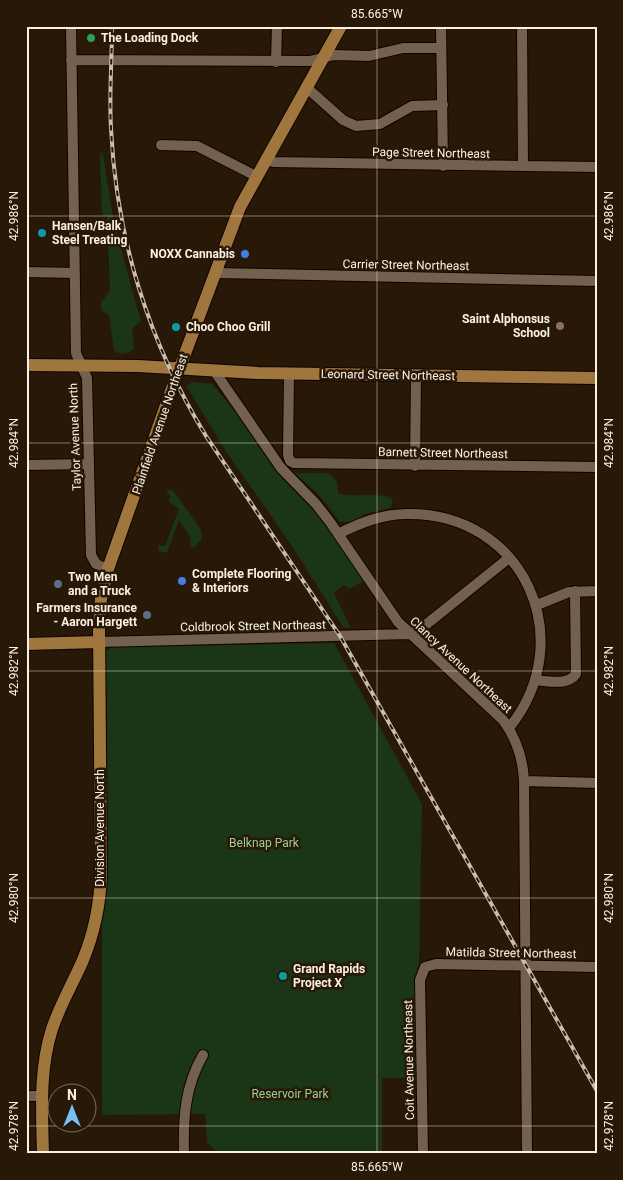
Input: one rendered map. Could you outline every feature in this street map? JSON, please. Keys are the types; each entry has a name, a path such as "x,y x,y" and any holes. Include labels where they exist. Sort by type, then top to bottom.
{"main road":[{"name":"Plainfield Avenue Northeast","path":"99,642 101,599 108,569 178,369 240,207 341,26"},
{"name":"Leonard Street Northeast","path":"26,365 81,365 289,374 597,378"},
{"path":"26,644 99,642"},
{"name":"Division Avenue North","path":"43,1154 42,1096 44,1064 52,1028 87,949 100,899 99,642"}],"street":[{"name":"Taylor Avenue North","path":"71,26 76,353 87,378 91,555 96,564 108,569"},
{"path":"276,62 277,26"},
{"path":"441,26 443,166"},
{"path":"522,26 523,166"},
{"path":"72,60 310,61 334,55 369,56 412,47 441,48"},
{"path":"306,87 343,120 356,126 380,124 412,106 443,105"},
{"path":"161,145 197,146 256,176"},
{"name":"Page Street Northeast","path":"266,158 273,162 597,167"},
{"path":"26,272 75,273"},
{"name":"Carrier Street Northeast","path":"215,273 597,281"},
{"name":"Clancy Avenue Northeast","path":"215,372 281,468 316,504 408,634 503,720 517,745 524,782 527,1154"},
{"name":"Barnett Street Northeast","path":"289,374 288,455 290,461 301,464 597,467"},
{"path":"416,376 416,466"},
{"path":"26,465 89,464"},
{"path":"338,534 382,517 405,514 426,515 447,520 475,531 509,558 523,576 537,605 542,636 535,680 527,700 509,728"},
{"path":"408,634 418,631 509,558"},
{"path":"537,605 575,591 597,591"},
{"path":"535,680 566,681 573,678 576,674 575,591"},
{"name":"Coldbrook Street Northeast","path":"99,642 408,634"},
{"path":"524,782 597,783"},
{"name":"Matilda Street Northeast","path":"425,967 436,964 597,967"},
{"name":"Coit Avenue Northeast","path":"423,1154 420,980 425,967"},
{"path":"184,1154 185,1102 189,1087 203,1055"},
{"path":"26,1096 42,1096"}],"green space":[{"path":"100,153 103,153 114,224 141,321 132,329 134,349 124,354 114,350 109,315 102,311 101,303 110,290 107,216 102,215"},
{"path":"192,382 212,384 234,410 277,473 322,519 364,581 349,589 344,585 334,593 351,628 343,627 292,546 225,450 187,387 185,387"},
{"path":"295,473 329,473 337,482 338,493 344,495 383,496 393,501 390,508 365,514 353,521 340,522 320,496"},
{"path":"166,490 173,490 201,530 202,540 198,542 195,548 191,547 190,536 179,520 167,553 158,551 159,545 165,546 179,509 169,502 170,496"},
{"name":"Belknap Park","path":"334,643 422,804 419,965 417,971 418,1078 382,1078 382,1154 220,1154 207,1143 205,1114 102,1115 102,923 106,901 108,862 106,651 112,647"}],"railway":[{"path":"112,26 111,128 114,169 120,209 128,249 139,288 152,327 168,364 206,436 340,636 597,1091"}],"place":[{"name":"The Loading Dock","path":"91,38"},
{"name":"Hansen/Balk Steel Treating","path":"42,233"},
{"name":"NOXX Cannabis","path":"245,254"},
{"name":"Saint Alphonsus School","path":"560,326"},
{"name":"Choo Choo Grill","path":"176,327"},
{"name":"Complete Flooring & Interiors","path":"182,581"},
{"name":"Two Men and a Truck","path":"58,584"},
{"name":"Farmers Insurance - Aaron Hargett","path":"147,615"},
{"name":"Grand Rapids Project X","path":"283,976"}],"park label":[{"name":"Reservoir Park","path":"290,1094"}]}
